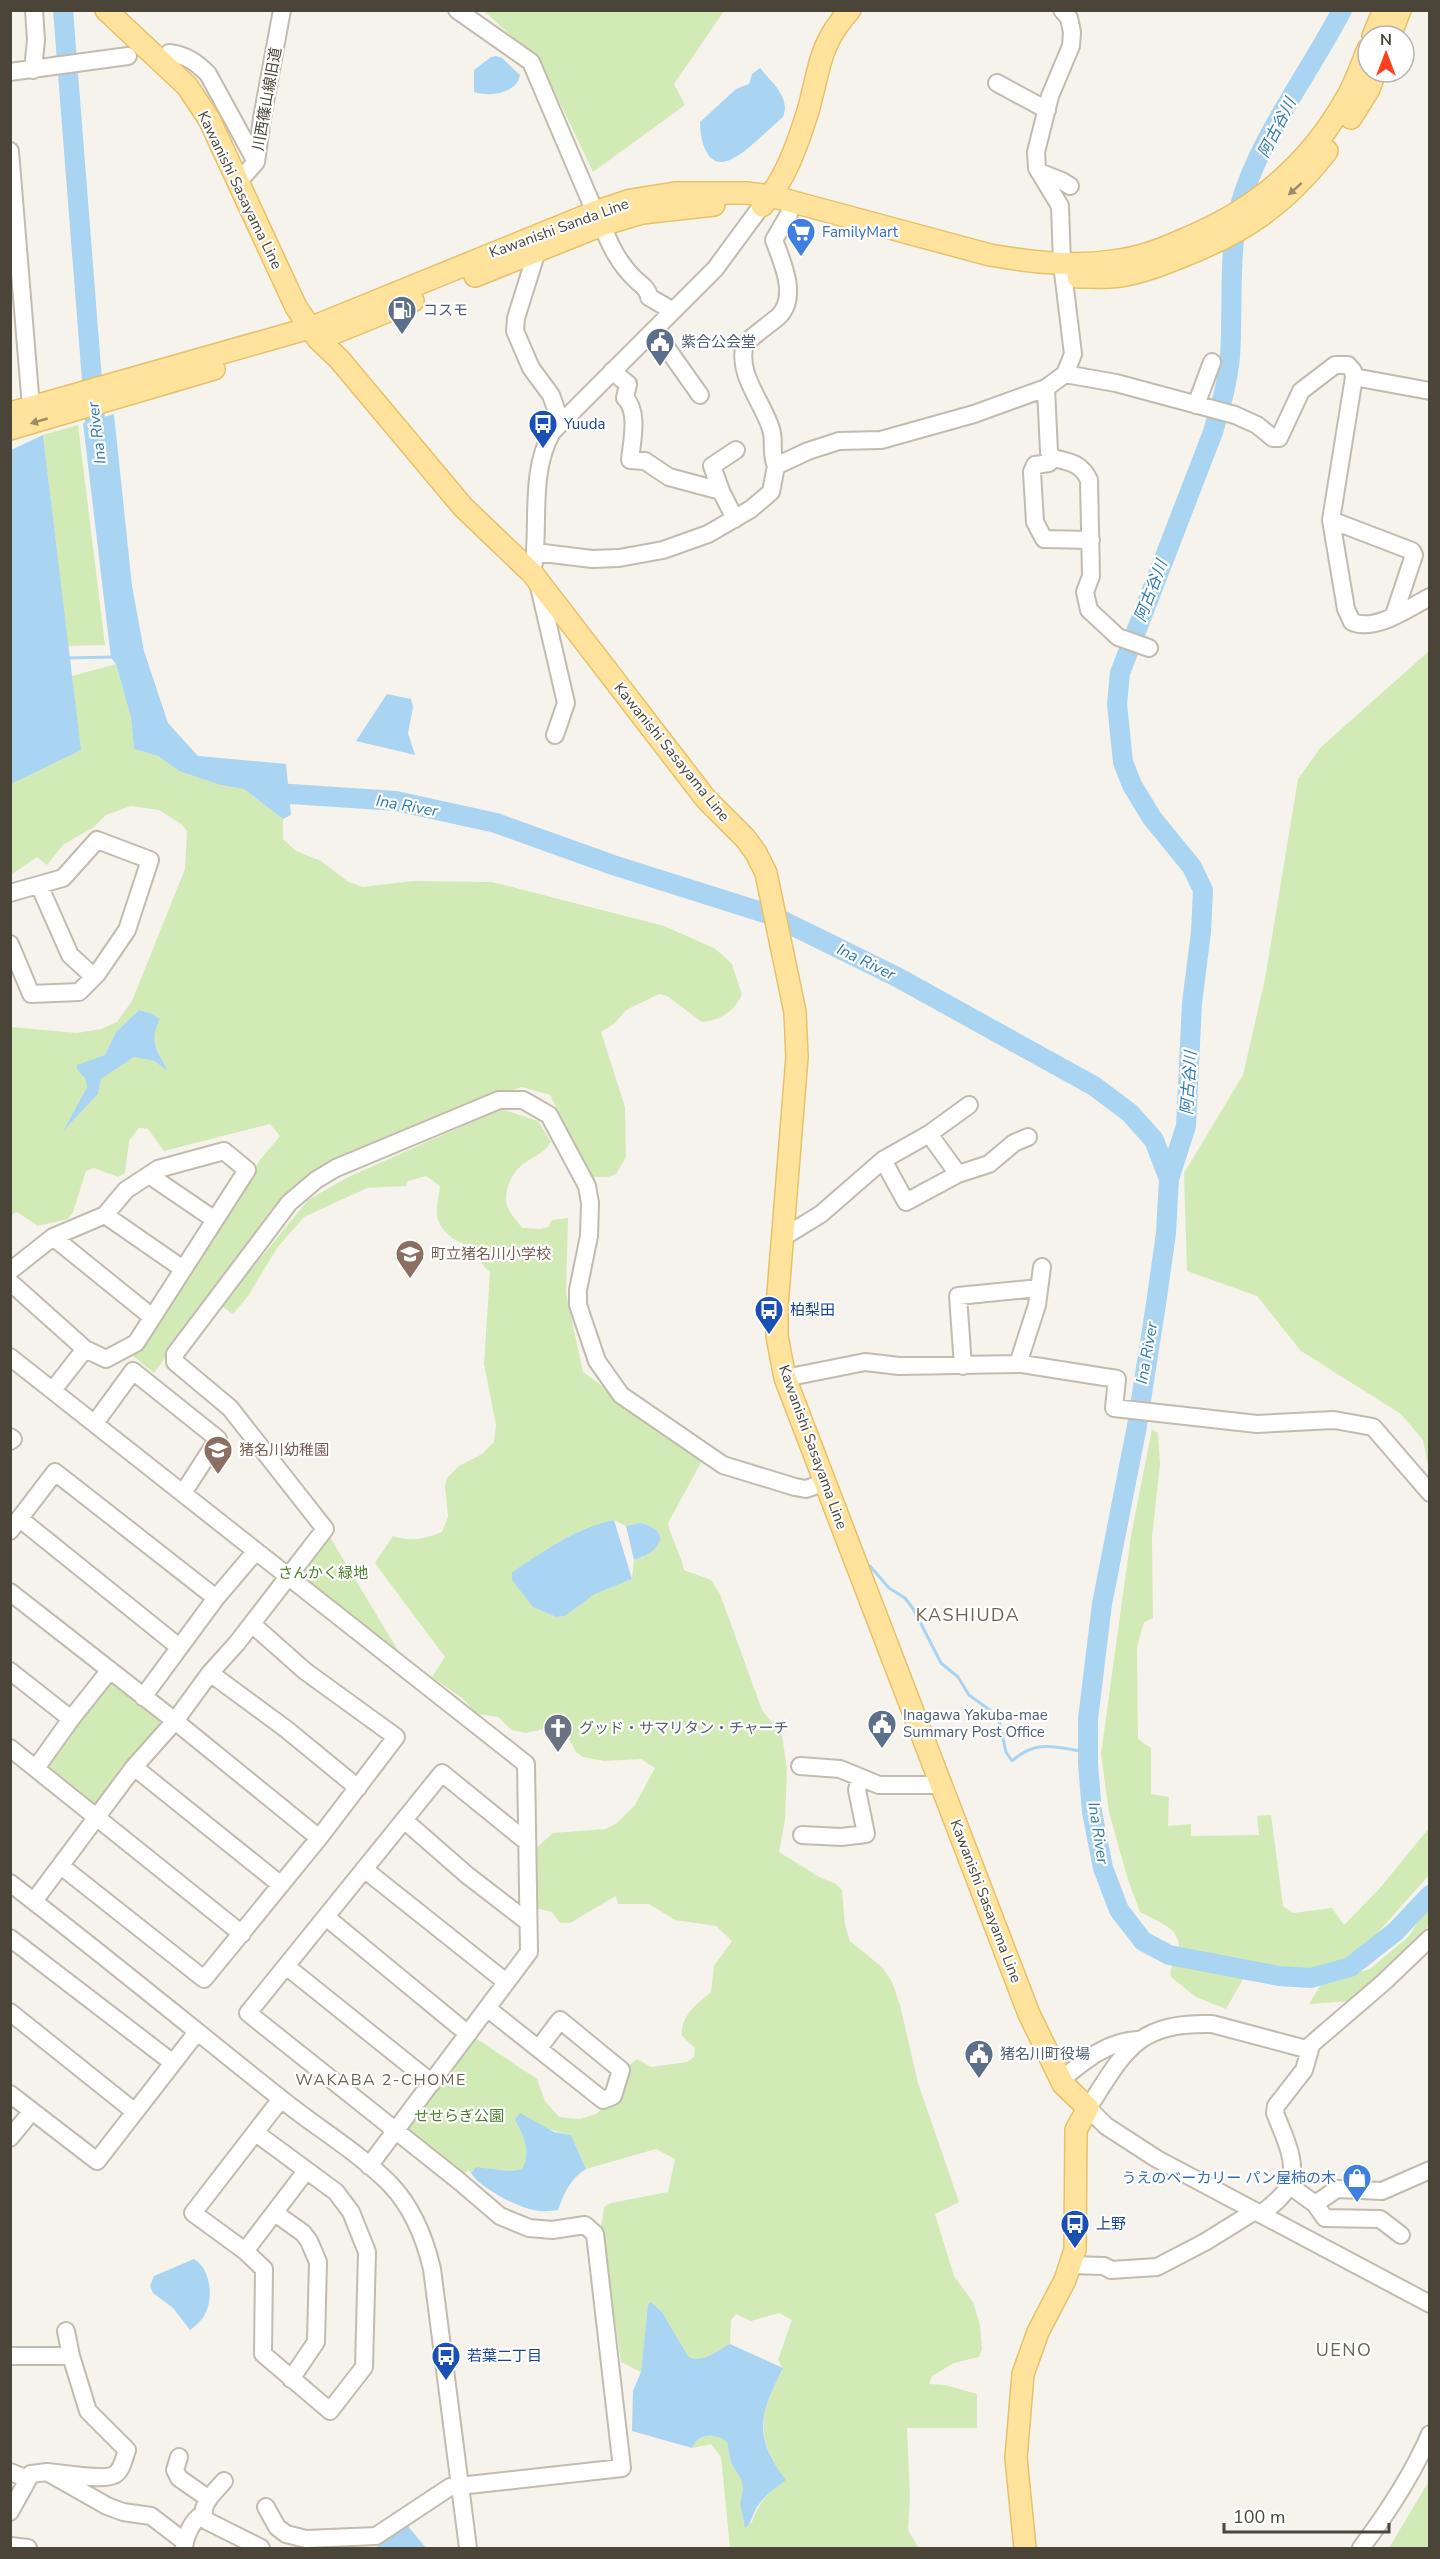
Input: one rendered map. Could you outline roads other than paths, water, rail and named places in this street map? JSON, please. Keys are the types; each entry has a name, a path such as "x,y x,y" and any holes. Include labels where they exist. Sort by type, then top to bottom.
{"main road":[{"name":"Kawanishi Sasayama Line","path":"106,10 187,86 209,118 296,307 314,334 339,359 463,507 535,577 706,799 756,853 766,873 781,936 795,1012 797,1057 782,1238 777,1336 785,1378 1029,2014 1061,2080 1088,2108"},
{"path":"766,202 783,176 808,111 820,58 838,23 850,10"},
{"path":"1378,24 1384,10"},
{"name":"Kawanishi Sanda Line","path":"1215,235 1267,193 1306,156 1327,130 1347,98 1356,77"},
{"name":"Kawanishi Sanda Line","path":"314,334 537,251 632,200 675,193 721,192 990,255 1063,270 1119,276 1156,267 1215,235 1255,221 1277,205 1304,180 1344,129 1371,84"},
{"name":"Kawanishi Sanda Line","path":"766,202 789,214 996,271 1063,270"},
{"name":"Kawanishi Sanda Line","path":"314,334 599,218"},
{"path":"10,429 67,405 314,334"},
{"path":"10,413 32,407 67,405"},
{"path":"1025,2548 1016,2458 1023,2374 1038,2332 1065,2280 1075,2250 1076,2130 1088,2108"}],"street":[{"path":"34,10 36,70"},
{"name":"川西篠山線旧道","path":"239,181 256,162 261,118 282,10"},
{"path":"458,10 531,62 613,250 622,265 648,290 649,297 673,311"},
{"path":"776,466 808,451 839,441 881,440 974,414 1046,388 1065,374 1073,354 1063,270 1060,206 1036,168 1036,152 1047,110 1058,74 1071,46 1072,32 1069,18 1062,10"},
{"path":"169,53 182,55 196,63 208,74 256,162"},
{"path":"10,72 128,56"},
{"path":"997,84 1047,110"},
{"path":"10,151 32,407"},
{"path":"1039,172 1070,186"},
{"path":"555,735 566,703 535,577 538,481 543,449 552,432 715,269 741,231 766,202"},
{"path":"535,552 592,559 618,558 663,550 708,534 752,510 771,492 776,466 772,456 772,430 752,389 743,351 745,344 780,315 786,306 789,294 786,275 774,240 789,214"},
{"path":"537,251 516,318 515,331 519,345 531,368 550,395 561,423"},
{"path":"654,330 700,395"},
{"path":"1200,406 1212,362"},
{"path":"1065,374 1116,383 1235,416 1257,425 1273,438 1279,438 1301,391 1316,377 1335,366 1343,364 1348,366 1354,377 1330,520 1346,609 1352,622 1362,627 1394,615 1430,597"},
{"path":"612,371 628,384 625,398 631,403 633,420 630,460 645,461 669,477 721,490"},
{"path":"1354,377 1430,391"},
{"path":"1046,388 1049,452 1053,458 1078,465 1084,470 1089,480 1091,576 1085,592 1089,610 1118,637 1149,648"},
{"path":"735,519 712,466 736,450"},
{"path":"1053,458 1049,463 1035,465 1032,472 1035,522 1044,539 1091,540"},
{"path":"1330,520 1412,550 1414,555 1394,615"},
{"path":"10,893 63,878 97,840 150,860 127,930 94,977 79,992 32,994 10,944"},
{"path":"39,885 70,955 94,977"},
{"path":"34,1901 134,1767 175,1721 210,1673 252,1624 326,1529 230,1408 175,1362 175,1354 289,1203 303,1189 336,1168 499,1101 523,1100 549,1115 587,1186 590,1203 589,1236 578,1290 578,1305 597,1362 621,1395 723,1465 795,1487 806,1488 826,1482"},
{"path":"782,1238 821,1214 884,1160 929,1134 969,1105"},
{"path":"929,1134 958,1174"},
{"path":"884,1160 906,1202 958,1174 989,1164 1014,1143 1028,1137"},
{"path":"10,1271 53,1237 105,1215 126,1190 158,1169 224,1151 247,1170 136,1342 106,1359 85,1349 10,1282"},
{"path":"150,1175 215,1220"},
{"path":"105,1215 183,1269"},
{"path":"53,1237 152,1317"},
{"path":"1018,1364 1037,1305 1042,1267"},
{"path":"963,1366 958,1296 1039,1288"},
{"path":"53,1390 85,1349"},
{"path":"10,1356 526,1764 529,1952 369,2166"},
{"path":"785,1378 864,1362 899,1366 1018,1364 1117,1379 1114,1408 1257,1424 1334,1419 1373,1427 1430,1493"},
{"path":"95,1423 133,1371 218,1439 183,1493"},
{"path":"179,1647 15,1525 55,1472 216,1598"},
{"path":"143,1697 216,1598 256,1551"},
{"path":"10,1592 175,1721 319,1838"},
{"path":"61,1866 204,1979 319,1838 396,1737 305,1671 252,1624"},
{"path":"36,1768 70,1719 110,1670"},
{"path":"10,1671 70,1719"},
{"path":"210,1673 358,1788"},
{"path":"10,1748 242,1934"},
{"path":"800,1766 840,1769 879,1785 942,1785"},
{"path":"134,1767 281,1886"},
{"path":"266,2507 277,2527 286,2534 306,2539 376,2536 450,2487 622,2468 595,2234 585,2225 552,2230 529,2228 500,2216 248,2013 442,1773 527,1842"},
{"path":"802,1835 841,1837 866,1834 857,1790 860,1778"},
{"path":"404,1820 467,1875 528,1922"},
{"path":"364,1869 506,1982"},
{"path":"10,1883 281,2099 369,2166 391,2185 406,2206 415,2220 428,2252 468,2548"},
{"path":"326,1917 468,2034"},
{"path":"10,1938 173,2062"},
{"path":"1429,1942 1306,2049 1226,2027 1204,2024 1152,2033 1137,2040 1127,2050 1088,2108 1106,2126 1156,2159 1430,2304"},
{"path":"286,1966 432,2083"},
{"path":"487,2008 603,2100 613,2096 621,2070 560,2020 539,2048"},
{"path":"10,2012 135,2112"},
{"path":"10,2094 97,2162 197,2032"},
{"path":"1061,2080 1108,2046 1120,2041 1137,2040"},
{"path":"1070,2265 1104,2266 1111,2270 1157,2267 1280,2198 1289,2185 1291,2158 1275,2114 1276,2106 1304,2070 1311,2046"},
{"path":"256,2133 336,2192 351,2212 367,2252 364,2367 330,2411 263,2354 264,2269 245,2251 193,2213 281,2099"},
{"path":"10,2138 32,2111"},
{"path":"1315,2204 1337,2189 1382,2191 1430,2170"},
{"path":"245,2251 306,2172"},
{"path":"1289,2185 1315,2204 1325,2218 1380,2219 1401,2235"},
{"path":"275,2213 303,2233 318,2262 316,2342 291,2379"},
{"path":"10,2512 28,2479 35,2472 102,2477 115,2475 121,2468 127,2450 88,2411 70,2356 66,2331"},
{"path":"10,2356 70,2356"},
{"path":"1361,2548 1397,2498 1418,2462 1430,2434"},
{"path":"179,2457 175,2470 178,2478 209,2499"},
{"path":"10,2472 28,2479"},
{"path":"47,2472 123,2512 151,2516 184,2545 196,2518 202,2515"},
{"path":"224,2481 209,2499 202,2510 202,2515 207,2521 261,2548"},
{"path":"270,2548 282,2531"},
{"path":"10,2546 28,2548"}],"water":[{"path":"491,57 502,58 520,75 518,81 508,90 494,94 474,92 474,70"},
{"path":"760,68 782,97 785,110 783,117 738,156 723,162 716,161 711,158 704,145 700,122 736,89 749,84 752,74"},
{"path":"114,414 132,586 144,651 168,723 198,756 286,764 291,815 283,819 244,789 220,785 179,771 158,756 134,749 131,718 116,664 111,658 83,423"},
{"path":"43,435 81,750 11,784 11,450"},
{"path":"387,694 411,699 413,707 408,733 415,755 356,741"},
{"path":"139,1010 160,1019 154,1040 168,1071 154,1061 134,1057 101,1079 98,1094 63,1131 87,1087 85,1078 77,1069 77,1065 105,1055 116,1032"},
{"path":"614,1520 632,1579 595,1594 565,1616 556,1617 533,1607 512,1580 512,1572 574,1534"},
{"path":"640,1523 657,1531 660,1542 651,1552 634,1560 626,1526"},
{"path":"520,2113 554,2132 571,2135 586,2169 568,2187 558,2210 537,2211 518,2205 490,2191 471,2173 476,2167 511,2171 522,2169 526,2150 515,2120"},
{"path":"194,2259 205,2270 210,2296 205,2313 199,2323 190,2330 173,2308 153,2293 150,2286 154,2276"},
{"path":"651,2302 662,2312 688,2356 704,2358 730,2344 783,2368 769,2399 763,2424 768,2450 786,2480 763,2499 745,2528 740,2504 743,2488 741,2479 731,2463 727,2442 717,2437 707,2436 698,2439 692,2448 632,2431 633,2391 641,2372 648,2304"},
{"path":"407,2525 426,2548 375,2548"}],"waterway":[{"name":"Ina River","path":"63,10 97,444"},
{"name":"阿古谷川","path":"1169,1179 1186,1126 1192,1003 1201,932 1203,890 1192,867 1152,818 1132,785 1123,762 1117,704 1120,673 1213,432 1221,404 1230,356 1234,240 1243,196 1266,141 1342,10"},
{"path":"68,658 112,657"},
{"name":"Ina River","path":"264,789 276,793 396,801 496,823 613,865 771,915 897,977 1094,1086 1130,1113 1154,1140 1169,1179 1166,1233 1156,1304 1137,1426 1102,1604 1088,1719 1088,1764 1092,1812 1103,1868 1119,1910 1143,1941 1169,1955 1279,1976 1311,1978 1350,1967 1396,1931 1430,1895"},
{"path":"870,1566 889,1588 905,1598 914,1610 941,1663 958,1677 969,1695 998,1716 1006,1752 1012,1761 1030,1749 1039,1747 1048,1746 1088,1752"}],"place":[{"name":"FamilyMart","path":"801,258"},
{"name":"コスモ","path":"402,336"},
{"name":"紫合公会堂","path":"660,368"},
{"name":"Yuuda","path":"543,450"},
{"name":"町立猪名川小学校","path":"410,1280"},
{"name":"柏梨田","path":"769,1336"},
{"name":"猪名川幼稚園","path":"218,1476"},
{"name":"Inagawa Yakuba-mae Summary Post Office","path":"882,1750"},
{"name":"グッド・サマリタン・チャーチ","path":"558,1754"},
{"name":"猪名川町役場","path":"979,2080"},
{"name":"うえのベーカリー パン屋柿の木","path":"1357,2204"},
{"name":"上野","path":"1075,2250"},
{"name":"若葉二丁目","path":"446,2382"}],"district":[{"name":"KASHIUDA","path":"968,1615"},
{"name":"WAKABA 2-CHOME","path":"381,2080"},
{"name":"UENO","path":"1344,2350"}],"park label":[{"name":"さんかく緑地","path":"323,1573"},
{"name":"せせらぎ公園","path":"459,2116"}]}
